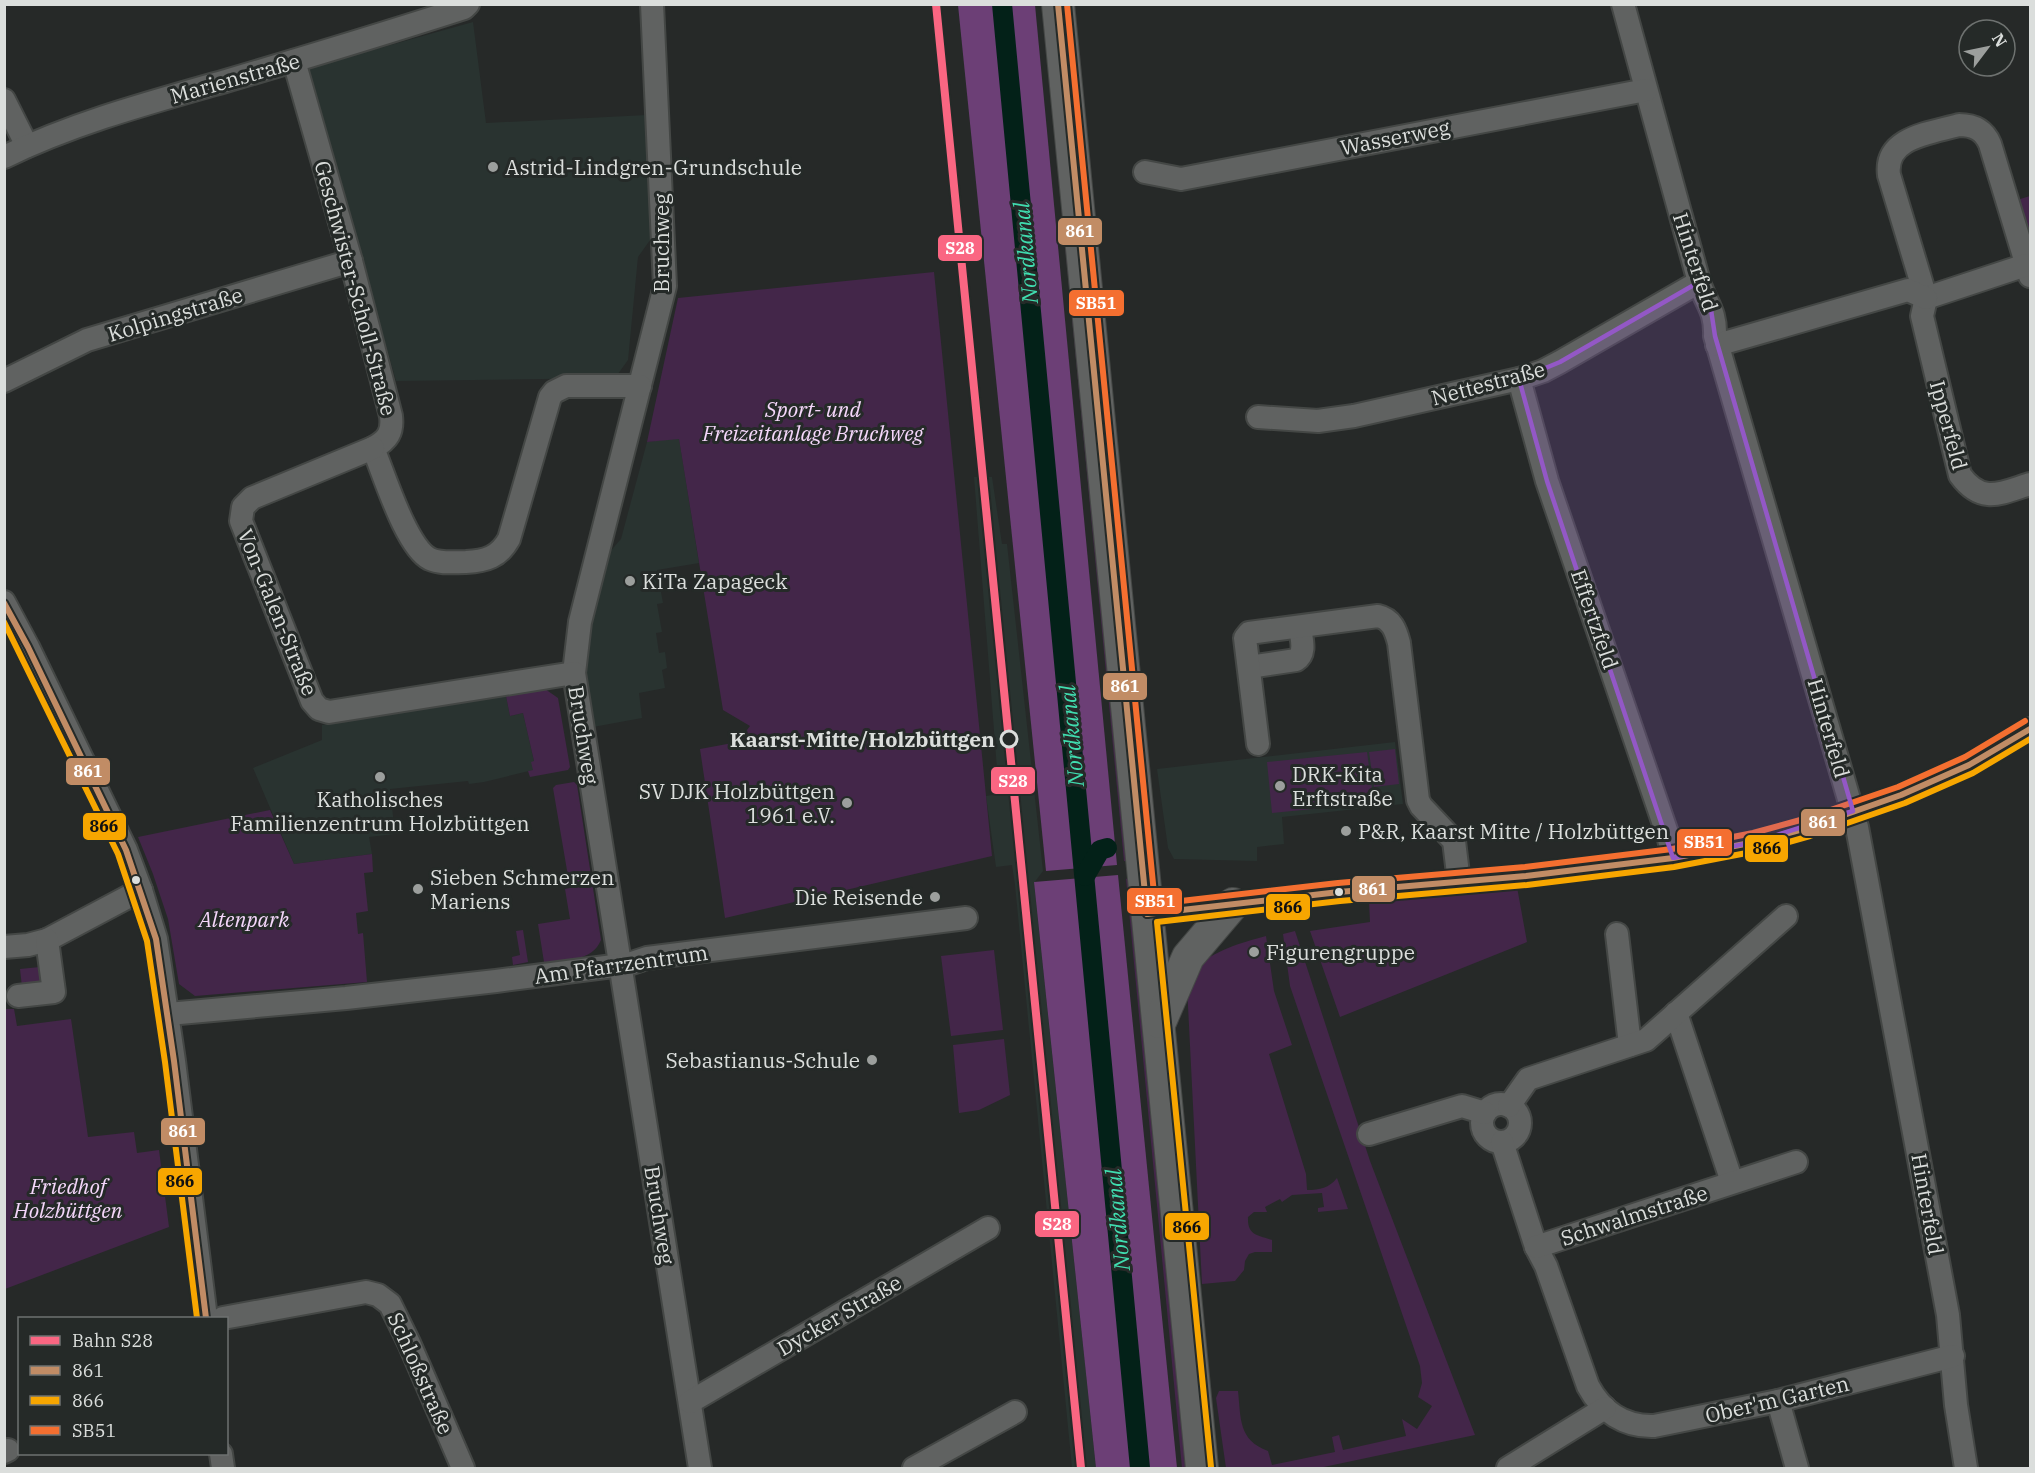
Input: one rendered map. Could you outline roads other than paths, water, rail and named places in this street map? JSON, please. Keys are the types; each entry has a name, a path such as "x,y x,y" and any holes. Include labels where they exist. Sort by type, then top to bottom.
{"main road":[{"path":"1058,4 1202,1468"},
{"path":"1158,1026 1175,982 1188,957 1233,904"}],"street":[{"name":"Marienstraße","path":"4,157 27,146 121,111 294,61 464,8 468,4"},
{"name":"Bruchweg","path":"652,4 665,286 580,622 574,673 700,1468"},
{"name":"Hinterfeld","path":"1623,4 1699,282 1710,303 1716,324 1717,345 1862,847 1948,1315 1956,1405 1966,1468"},
{"name":"Geschwister-Scholl-Straße","path":"294,61 351,261 392,422 387,440 373,448 410,538 421,553 438,562 481,561 499,554 509,539 550,397 554,392 566,386 640,386"},
{"name":"Wasserweg","path":"1145,172 1181,179 1646,90"},
{"path":"4,100 27,146"},
{"path":"1717,345 1908,290 1926,298 2028,270 1990,144 1981,131 1968,125 1959,125 1906,142 1894,150 1890,158 1888,169 1926,298"},
{"name":"Kolpingstraße","path":"4,381 87,340 351,261"},
{"name":"Nettestraße","path":"1258,417 1318,421 1354,416 1519,379 1543,371 1560,362 1699,282"},
{"name":"Ipperfeld","path":"1926,298 1922,316 1960,475 1977,492 1987,495 1995,495 2031,484"},
{"name":"Effertzfeld","path":"1519,379 1547,481 1665,828 1673,858"},
{"name":"Von-Galen-Straße","path":"373,448 252,498 243,507 241,521 312,702 319,709 329,712 574,673"},
{"path":"4,602 111,819 141,890 156,939 168,1014 206,1317"},
{"path":"1258,744 1245,638 1249,633 1378,616 1388,621 1396,630 1399,643 1418,800 1454,842 1459,882"},
{"path":"1249,667 1296,660 1303,652 1300,627"},
{"path":"1147,914 1339,891 1459,882 1673,858 1755,842 1900,795 1969,765 2031,729"},
{"path":"4,946 28,945 47,940 141,890"},
{"path":"1509,1106 1528,1079 1646,1040 1786,916"},
{"name":"Am Pfarrzentrum","path":"168,1014 346,998 620,965 647,958 966,918"},
{"path":"1617,934 1630,1046"},
{"path":"18,996 54,992 47,940"},
{"name":"Schwalmstraße","path":"1676,1014 1732,1182"},
{"path":"1369,1134 1462,1106 1485,1113 1498,1104 1509,1106 1518,1115 1520,1127 1513,1138 1502,1142"},
{"name":"Ober'm Garten","path":"1485,1113 1483,1130 1490,1139 1502,1142 1536,1247 1546,1266 1588,1386 1595,1398 1614,1416 1637,1427 1646,1426 1778,1401 1953,1356"},
{"name":"Schwalmstraße","path":"1536,1247 1796,1162"},
{"name":"Dycker Straße","path":"690,1402 988,1228"},
{"name":"Schloßstraße","path":"228,1317 366,1292 378,1296 390,1304 463,1468"},
{"path":"1778,1401 1797,1468"},
{"path":"1508,1468 1605,1407"},
{"path":"914,1468 1015,1412"}],"waterway":[{"name":"Nordkanal","path":"1002,4 1140,1468"},
{"path":"1085,876 1100,850 1107,848"}],"rail line":[{"name":"S28","path":"936,4 1081,1468"}],"place":[{"name":"Astrid-Lindgren-Grundschule","path":"493,167"},
{"name":"KiTa Zapageck","path":"630,581"},
{"name":"Kaarst-Mitte/Holzbüttgen","path":"1009,739"},
{"name":"Katholisches Familienzentrum Holzbüttgen","path":"380,777"},
{"name":"DRK-Kita Erftstraße","path":"1280,786"},
{"name":"SV DJK Holzbüttgen 1961 e.V.","path":"847,803"},
{"name":"P&R, Kaarst Mitte / Holzbüttgen","path":"1346,831"},
{"name":"Sieben Schmerzen Mariens","path":"418,889"},
{"name":"Die Reisende","path":"935,897"},
{"name":"Figurengruppe","path":"1254,952"},
{"name":"Sebastianus-Schule","path":"872,1060"}],"park label":[{"name":"Sport- und Freizeitanlage Bruchweg","path":"813,421"},
{"name":"Altenpark","path":"244,919"},
{"name":"Friedhof Holzbüttgen","path":"68,1198"}]}
